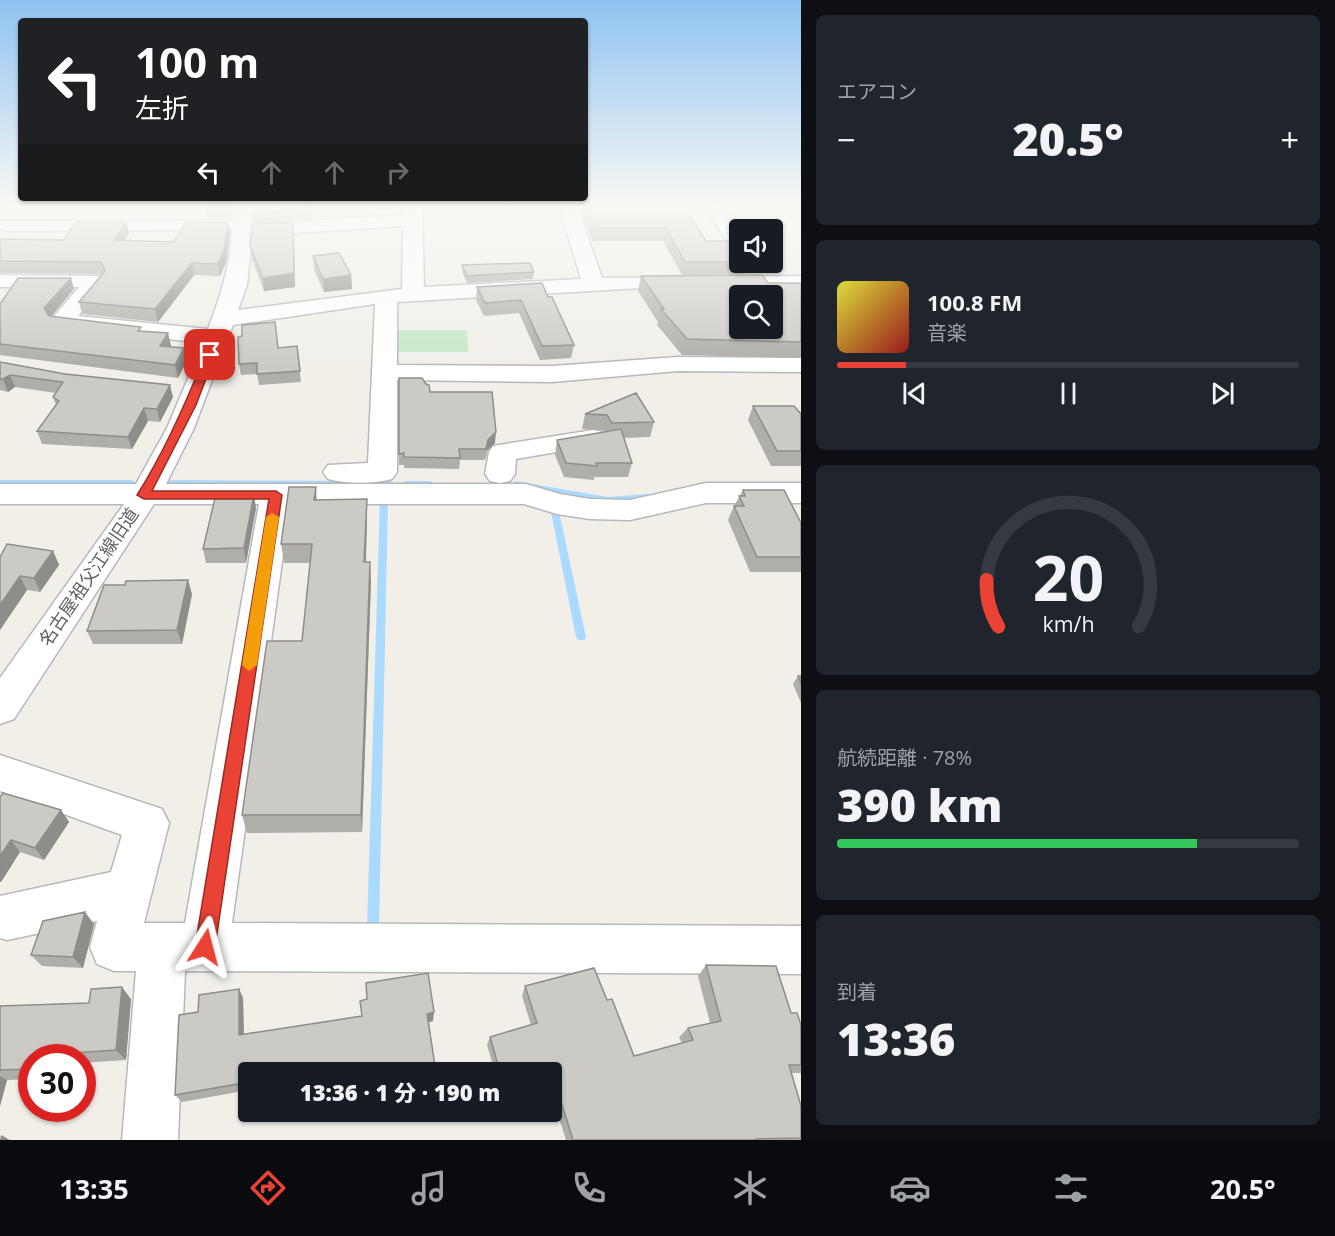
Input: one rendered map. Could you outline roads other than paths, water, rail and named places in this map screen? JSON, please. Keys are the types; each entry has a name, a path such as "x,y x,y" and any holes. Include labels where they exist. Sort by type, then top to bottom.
{"street":[{"name":"名古屋祖父江線旧道","path":"0,708 102,560 151,484 185,389 220,328 236,285 238,258"},
{"path":"382,472 385,372 406,258"},
{"path":"585,258 594,285"},
{"path":"757,273 762,282"},
{"path":"0,281 96,281 61,321 220,328 400,296 642,282 801,282"},
{"path":"385,372 552,374 678,364 801,365"},
{"path":"500,474 503,452 593,438"},
{"path":"0,494 382,472 532,475 576,487 637,490 698,475 801,476"},
{"path":"0,473 276,495 526,494 557,504 590,509 630,510 706,493 801,493"},
{"path":"150,1140 184,947 276,495"},
{"path":"0,773 147,823 114,946 801,950"},
{"path":"7,917 128,892"}],"waterway":[{"path":"0,483 132,483"},
{"path":"171,483 391,484"},
{"path":"405,484 430,484"},
{"path":"515,484 608,500 647,497"},
{"path":"373,928 384,500"},
{"path":"554,507 581,637"}]}
